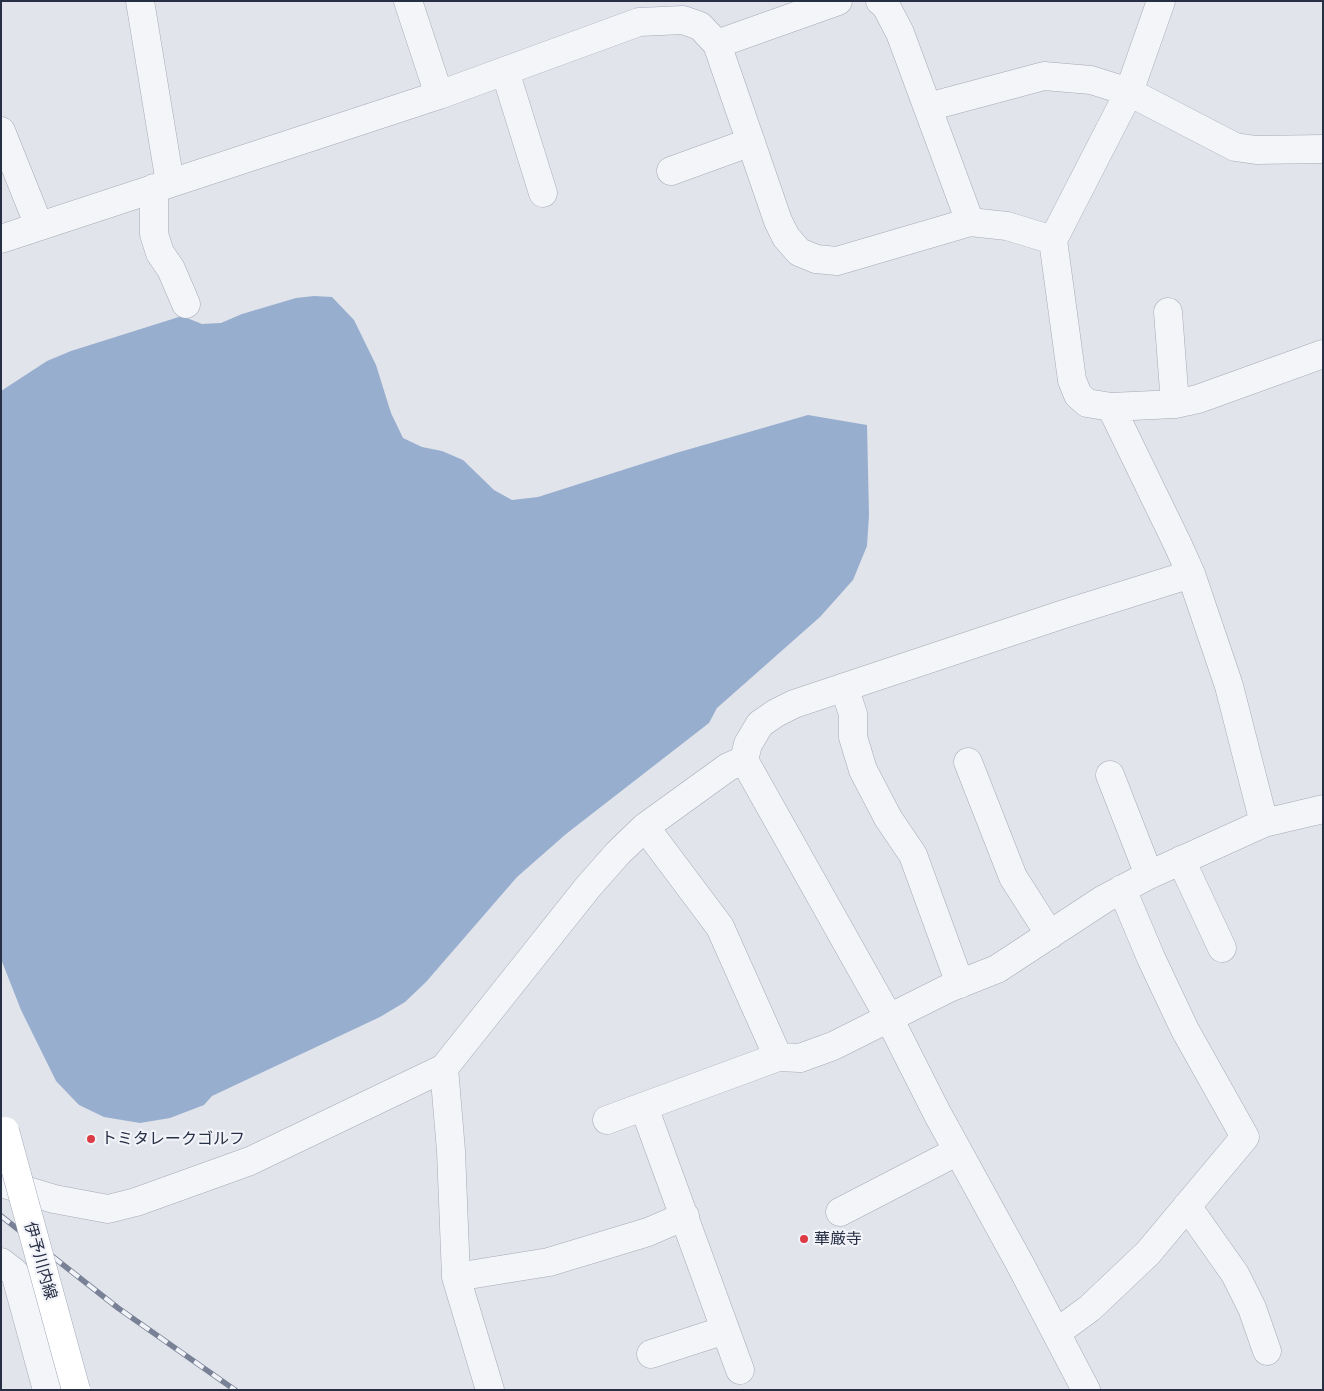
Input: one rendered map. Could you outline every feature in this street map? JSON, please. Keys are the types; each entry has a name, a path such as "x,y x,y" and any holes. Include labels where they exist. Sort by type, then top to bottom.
{"main road":[{"name":"伊予川内線","path":"5,1131 76,1390"}],"street":[{"path":"140,1 162,186 154,234 160,253 171,269 186,304"},
{"path":"408,1 439,95"},
{"path":"689,1 709,35 751,142 778,221 786,237 799,252 816,259 837,261 970,222 1007,226 1053,240"},
{"path":"1,239 439,95 639,22 683,20 709,35 838,1"},
{"path":"880,1 886,6 900,33 970,222"},
{"path":"1162,1 1129,92 1053,240 1072,380 1078,395 1087,404 1111,407 1175,404 1198,399 1323,354"},
{"path":"505,71 543,193"},
{"path":"928,107 1044,76 1091,80 1129,92 1235,147 1256,150 1323,149"},
{"path":"1,130 39,226"},
{"path":"671,171 751,142"},
{"path":"1168,312 1175,404"},
{"path":"1111,407 1191,574 1229,686 1264,823"},
{"path":"1086,1390 889,1018 744,760 748,744 760,724 776,712 794,704 1064,614 1191,574"},
{"path":"844,688 853,714 854,737 863,770 888,818 913,855 960,984"},
{"path":"1,1183 54,1199 108,1209 136,1202 250,1161 444,1068 588,887 645,827 728,767 744,760"},
{"path":"968,762 1013,877 1050,934"},
{"path":"1110,775 1148,875"},
{"path":"607,1120 778,1057 800,1058 833,1046 960,984 997,969 1104,899 1148,875 1264,823 1323,809"},
{"path":"645,827 720,927 778,1057"},
{"path":"1182,860 1222,948"},
{"path":"1056,1333 1090,1308 1148,1252 1245,1137 1185,1030 1151,958 1122,889"},
{"path":"444,1068 451,1151 456,1277 490,1390"},
{"path":"644,1106 740,1370"},
{"path":"840,1212 958,1151"},
{"path":"1187,1206 1235,1274 1252,1308 1267,1351"},
{"path":"456,1277 548,1262 648,1232 685,1216"},
{"path":"1,1262 15,1273 47,1390"},
{"path":"651,1354 725,1330"}],"water":[{"path":"332,297 354,320 376,365 391,413 403,438 422,447 442,451 463,460 494,490 512,500 538,497 676,453 808,415 867,425 869,515 867,546 853,580 820,617 717,708 709,723 566,834 517,877 426,982 405,1002 380,1017 212,1096 204,1105 170,1118 140,1123 104,1117 79,1105 56,1081 21,1010 1,959 1,391 47,361 71,351 182,316 202,324 221,323 242,314 296,298"}],"railway":[{"path":"1,1216 118,1308 235,1390"}],"place":[{"name":"トミタレークゴルフ","path":"91,1139"},
{"name":"華厳寺","path":"804,1239"}]}
